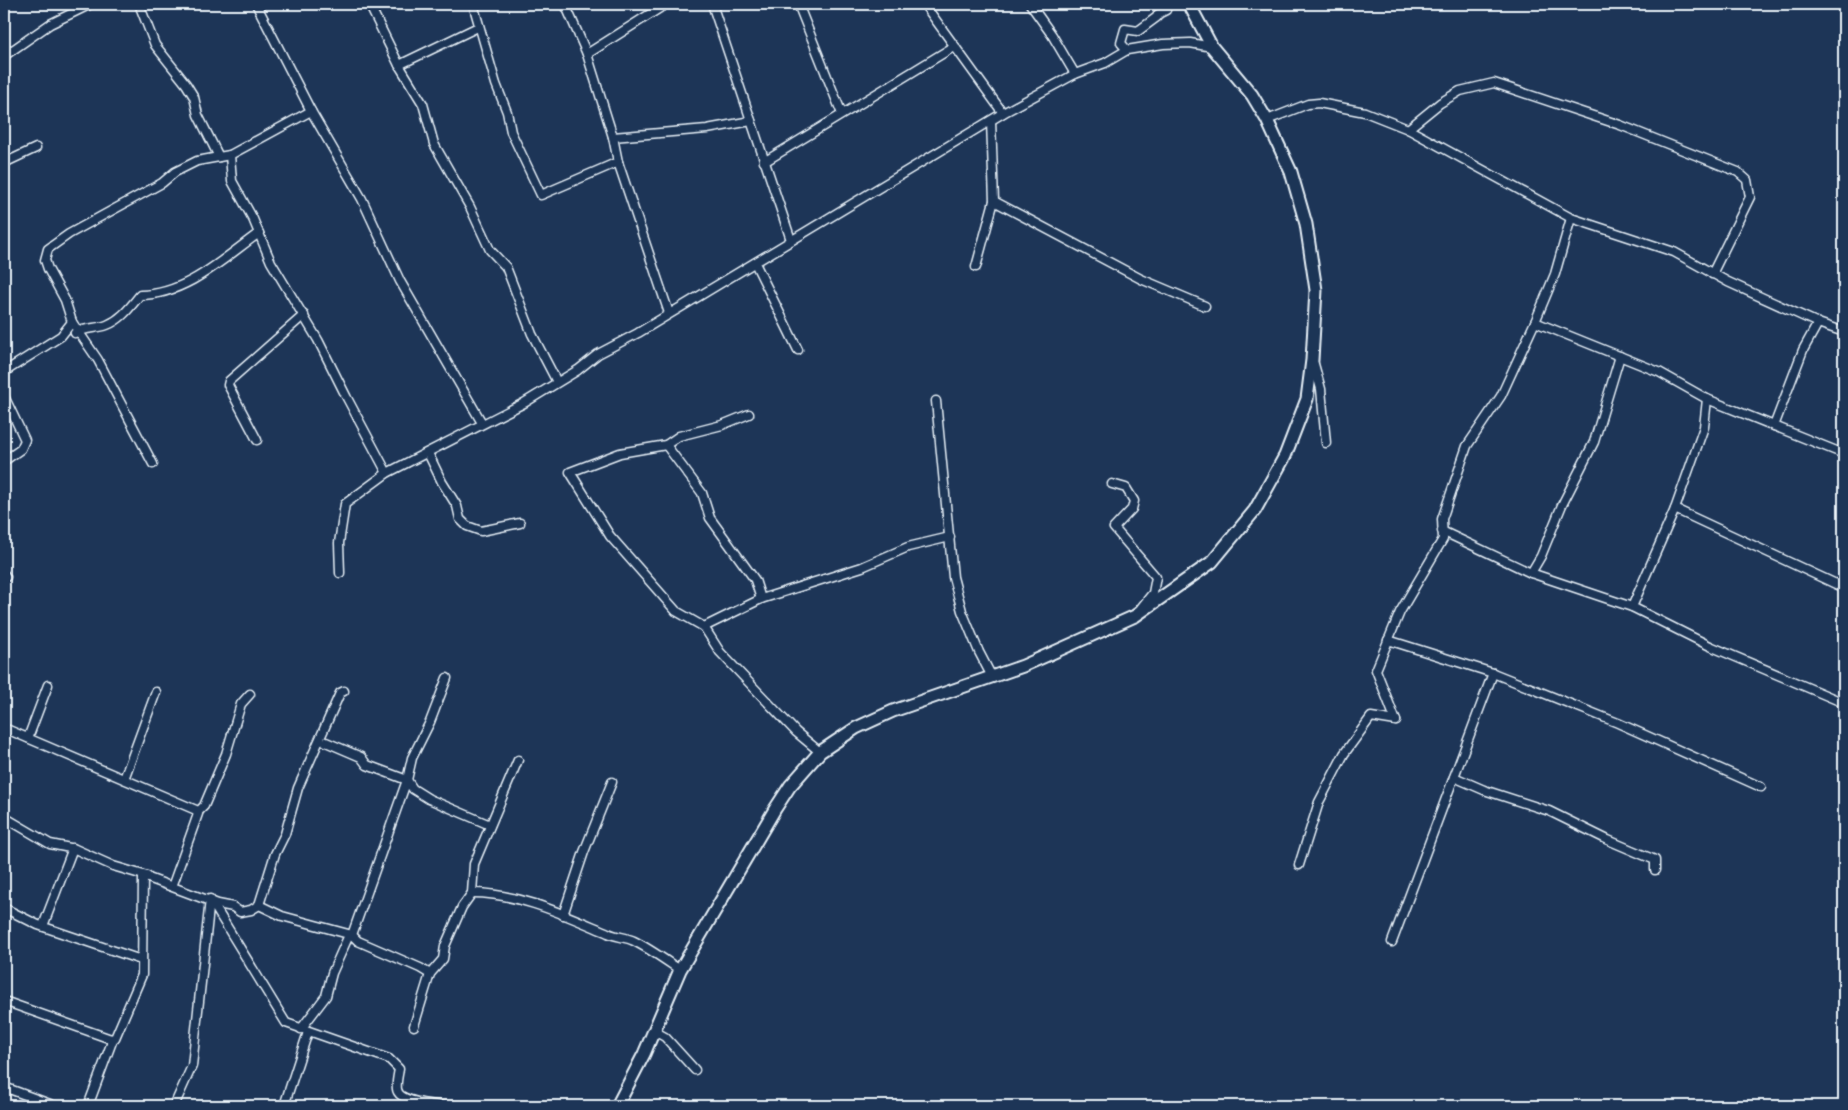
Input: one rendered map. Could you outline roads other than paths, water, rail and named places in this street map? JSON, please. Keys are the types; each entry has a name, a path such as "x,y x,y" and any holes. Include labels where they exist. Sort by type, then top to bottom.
{"main road":[{"path":"617,1106 654,1031 680,970 775,808 790,786 820,752 856,728 893,711 1023,666 1135,616 1212,562 1255,510 1285,456 1307,399 1312,360 1316,290 1306,224 1291,172 1267,120 1252,95 1212,47 1190,4"}],"street":[{"path":"4,56 50,24 91,4"},
{"path":"139,4 155,45 194,97 198,115 219,157"},
{"path":"256,4 311,110 362,199 400,281 482,423"},
{"path":"369,4 399,65 423,104 434,144 470,207 490,250 506,267 532,334 557,382"},
{"path":"473,4 478,27 507,112 513,138 541,195 618,162"},
{"path":"565,4 587,54 613,137 618,162 669,313"},
{"path":"587,54 666,4"},
{"path":"712,4 790,240"},
{"path":"798,4 842,114"},
{"path":"924,4 1003,113"},
{"path":"1030,4 1052,35 1075,74"},
{"path":"1128,50 1121,43 1125,29 1138,31 1166,10"},
{"path":"399,65 478,27"},
{"path":"340,573 339,543 345,504 387,472 524,403 578,370 598,354 755,263 790,240 1003,113 1075,74 1105,63 1128,50 1162,44 1190,43 1212,47"},
{"path":"764,162 956,46"},
{"path":"1408,129 1440,103 1460,92 1494,83 1620,125 1738,172 1747,180 1750,197 1712,274"},
{"path":"1267,120 1308,104 1319,103 1365,112 1408,129 1571,218 1674,252 1712,274 1818,323 1844,332"},
{"path":"153,464 98,360 72,322 65,300 45,260 50,245 162,183 175,172 197,161 230,155 311,110"},
{"path":"613,137 707,129 751,121"},
{"path":"976,267 994,200 991,121"},
{"path":"4,163 36,148"},
{"path":"230,155 232,181 259,233 271,262 304,315 387,472"},
{"path":"994,200 1141,279 1205,306"},
{"path":"1299,865 1319,802 1344,754 1371,717 1396,721 1376,670 1400,612 1442,539 1442,519 1467,446 1501,396 1535,322 1555,274 1571,218"},
{"path":"74,333 85,328 106,326 124,314 140,295 156,295 198,277 259,233"},
{"path":"755,263 798,350"},
{"path":"257,440 228,385 229,381 304,315"},
{"path":"4,372 61,336 72,322"},
{"path":"1535,322 1659,372 1707,399 1844,454"},
{"path":"1774,426 1803,350 1818,323"},
{"path":"1531,573 1542,556 1562,505 1594,442 1620,356"},
{"path":"1312,360 1321,389 1326,443"},
{"path":"4,396 25,440 21,449 4,461"},
{"path":"1632,607 1675,509 1704,427 1707,399"},
{"path":"936,401 953,577 962,611 979,652 992,676"},
{"path":"749,414 722,426 679,436 666,445 620,453 570,472 610,536 676,611 704,627 720,652 796,732 820,752"},
{"path":"666,445 702,493 710,518 755,580 761,598"},
{"path":"428,453 442,482 457,506 460,519 466,526 481,531 520,524"},
{"path":"1112,484 1126,488 1134,501 1132,508 1114,528 1156,577 1153,593 1135,616"},
{"path":"1675,509 1838,585"},
{"path":"1442,531 1531,573 1632,607 1710,646 1844,703"},
{"path":"704,627 761,598 862,568 908,547 950,537"},
{"path":"1388,640 1493,673 1618,723 1760,787"},
{"path":"1392,942 1493,673"},
{"path":"284,1106 304,1030 326,996 332,973 350,935 407,780 412,758 430,722 447,678"},
{"path":"28,738 48,685"},
{"path":"124,779 156,692"},
{"path":"143,876 210,899 240,912 259,906 275,854 285,834 298,788 328,718 340,693 344,692"},
{"path":"173,884 198,812 204,806 226,754 241,704 250,694"},
{"path":"4,728 168,796 198,812"},
{"path":"326,742 361,757 367,765 407,780 413,789 429,799 490,825"},
{"path":"414,1026 430,974 443,959 445,946 462,907 472,893 474,864 518,760"},
{"path":"1454,777 1484,790 1549,810 1608,840 1655,860 1655,870"},
{"path":"563,915 584,852 612,782"},
{"path":"4,817 50,844 73,848 113,866 251,910"},
{"path":"43,926 73,848"},
{"path":"4,908 43,926 141,960 143,876"},
{"path":"88,1106 113,1039 142,975 143,876"},
{"path":"472,893 492,893 563,915 632,940 680,970"},
{"path":"210,899 286,1023 389,1060 399,1069 396,1089 398,1094 404,1098 446,1106"},
{"path":"174,1106 192,1066 210,899"},
{"path":"259,906 282,916 350,935 358,941 430,974"},
{"path":"4,1001 113,1039"},
{"path":"654,1031 665,1037 695,1070"},
{"path":"4,1088 55,1106"}]}
